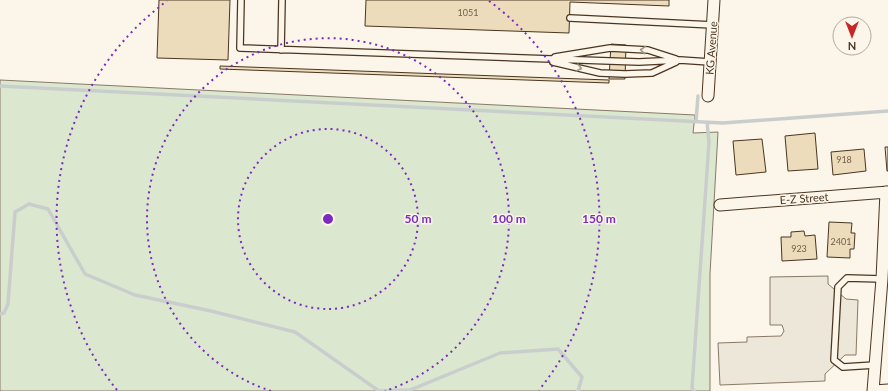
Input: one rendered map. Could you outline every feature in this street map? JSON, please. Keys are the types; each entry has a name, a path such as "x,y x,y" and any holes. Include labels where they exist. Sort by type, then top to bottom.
{"street":[{"name":"KG Avenue","path":"708,96 714,0"},
{"name":"E-Z Street","path":"720,205 887,192"},
{"path":"887,192 873,391 888,390"}],"lane":[{"path":"241,0 240,48 639,62 680,60 710,62"},
{"path":"281,50 282,0"},
{"path":"570,18 713,25"},
{"path":"541,59 610,48 648,50 680,60"},
{"path":"541,59 600,73 625,74 652,73 680,60"},
{"path":"875,365 843,366 834,360 838,287 847,278 882,279"}],"green space":[{"path":"0,80 695,115 693,133 718,132 710,274 710,391 0,391"}],"shaded area":[{"path":"828,276 828,284 846,299 858,300 856,355 845,355 825,374 825,381 720,385 718,343 747,342 747,337 781,336 784,331 782,325 770,325 770,277"}],"building":[{"path":"159,0 230,0 228,60 157,58"},
{"path":"366,0 669,0 669,6 570,2 569,33 365,26"},
{"path":"611,44 626,45 625,79 609,79"},
{"path":"220,66 609,80 609,83 220,69"},
{"path":"815,133 818,169 788,171 785,136"},
{"path":"762,139 766,172 736,175 733,141"},
{"path":"885,147 888,147 888,171 887,171"},
{"path":"864,149 866,171 833,175 831,152"},
{"path":"829,222 852,223 851,233 855,233 854,249 850,249 850,258 827,257"},
{"path":"804,231 805,236 815,235 817,259 782,261 781,237 791,237 791,232"}],"waterway":[{"path":"0,86 723,123 888,111"},
{"path":"696,121 698,96"},
{"path":"694,391 692,388 709,142 707,122"},
{"path":"0,314 4,313 8,304 15,212 29,204 48,209 85,274 135,295 211,311 295,332 379,391 410,390 500,353 558,349 582,377 578,391"}]}
